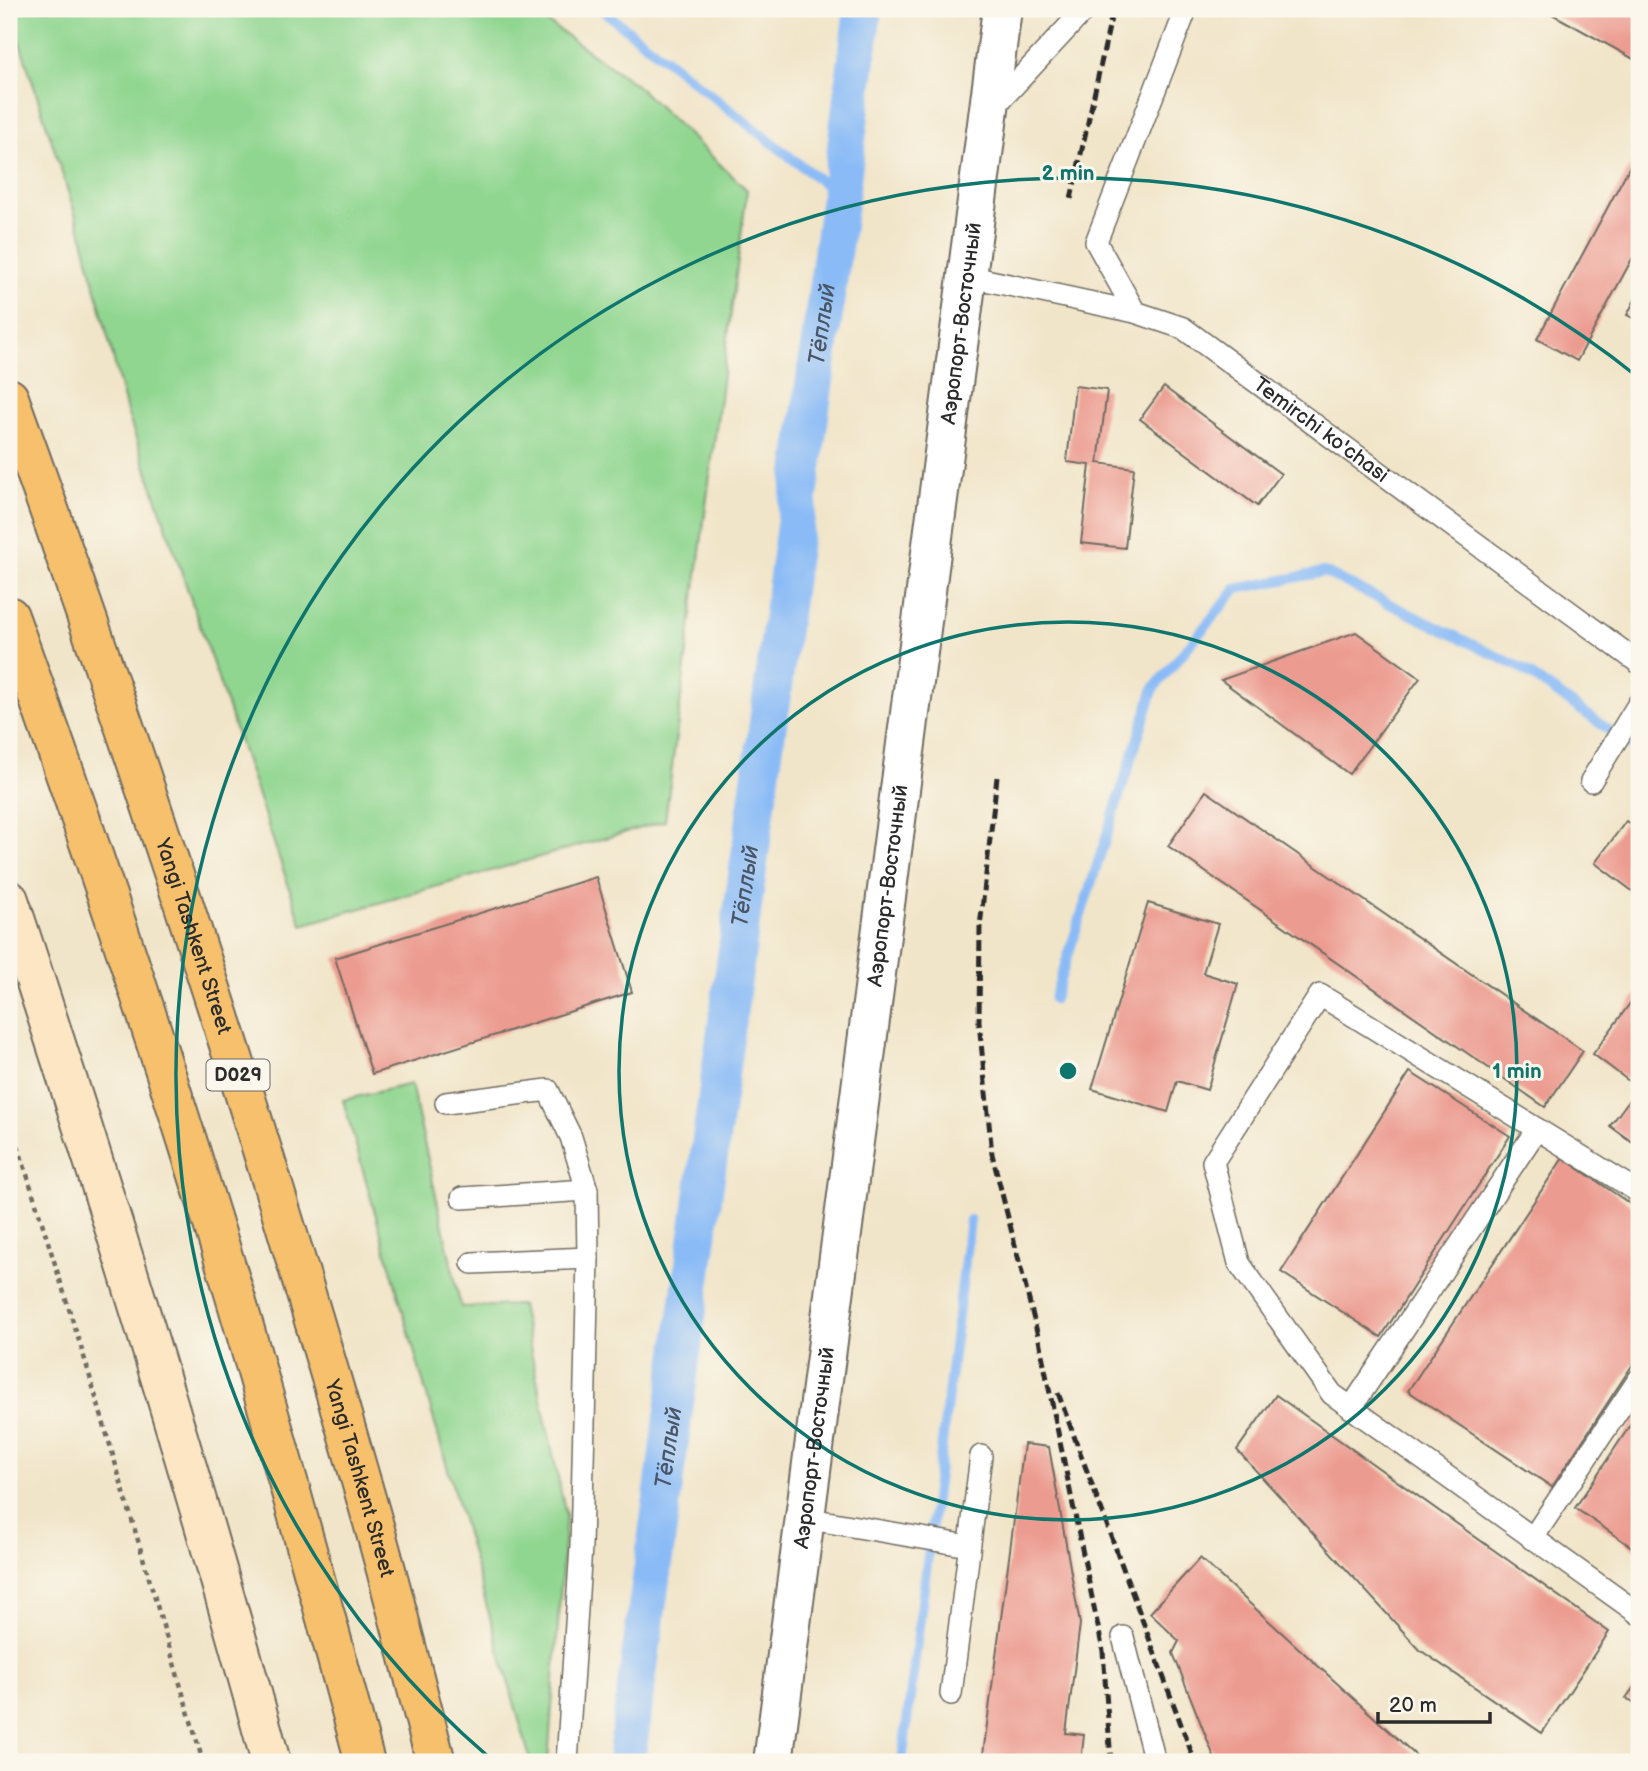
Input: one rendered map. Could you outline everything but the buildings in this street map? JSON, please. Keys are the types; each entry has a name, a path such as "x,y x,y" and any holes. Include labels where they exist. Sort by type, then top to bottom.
{"highway":[{"name":"Yangi Tashkent Street","path":"9,398 135,760 297,1262 371,1516 436,1762"},
{"path":"9,616 84,828 228,1273 365,1762"}],"main road":[{"path":"9,900 158,1363 271,1762"}],"street":[{"name":"Аэропорт-Восточный","path":"773,1762 1002,9"}],"lane":[{"path":"988,113 1085,9"},
{"path":"1135,312 1096,242 1184,15 1181,9"},
{"name":"Temirchi ko'chasi","path":"967,276 1135,312 1183,328 1639,663"},
{"path":"1591,781 1639,703"},
{"path":"1639,1192 1320,995 1213,1162 1239,1263 1332,1394 1639,1614"},
{"path":"446,1103 548,1090 571,1137 587,1191 588,1258 581,1547 567,1762"},
{"path":"1351,1408 1537,1129"},
{"path":"461,1198 587,1191"},
{"path":"472,1264 588,1258"},
{"path":"1532,1539 1639,1379"},
{"path":"951,1694 981,1456"},
{"path":"804,1518 969,1546"},
{"path":"1122,1637 1155,1762"}],"path":[{"path":"9,1117 85,1360 203,1762"}],"green space":[{"path":"9,9 529,9 635,84 747,190 665,821 302,925 127,412 82,235"},
{"path":"411,1084 461,1307 521,1305 566,1515 548,1762 531,1762 343,1100"}],"waterway":[{"path":"601,9 840,196"},
{"name":"Тёплый","path":"626,1762 840,196 863,9"},
{"path":"1054,999 1154,688 1236,589 1324,572 1521,668 1639,751"},
{"path":"902,1762 970,1220"}],"railway":[{"path":"1071,199 1113,9"},
{"path":"997,777 980,927 979,1022 992,1154 1039,1340 1103,1651 1111,1762"},
{"path":"1058,1393 1195,1762"}]}
